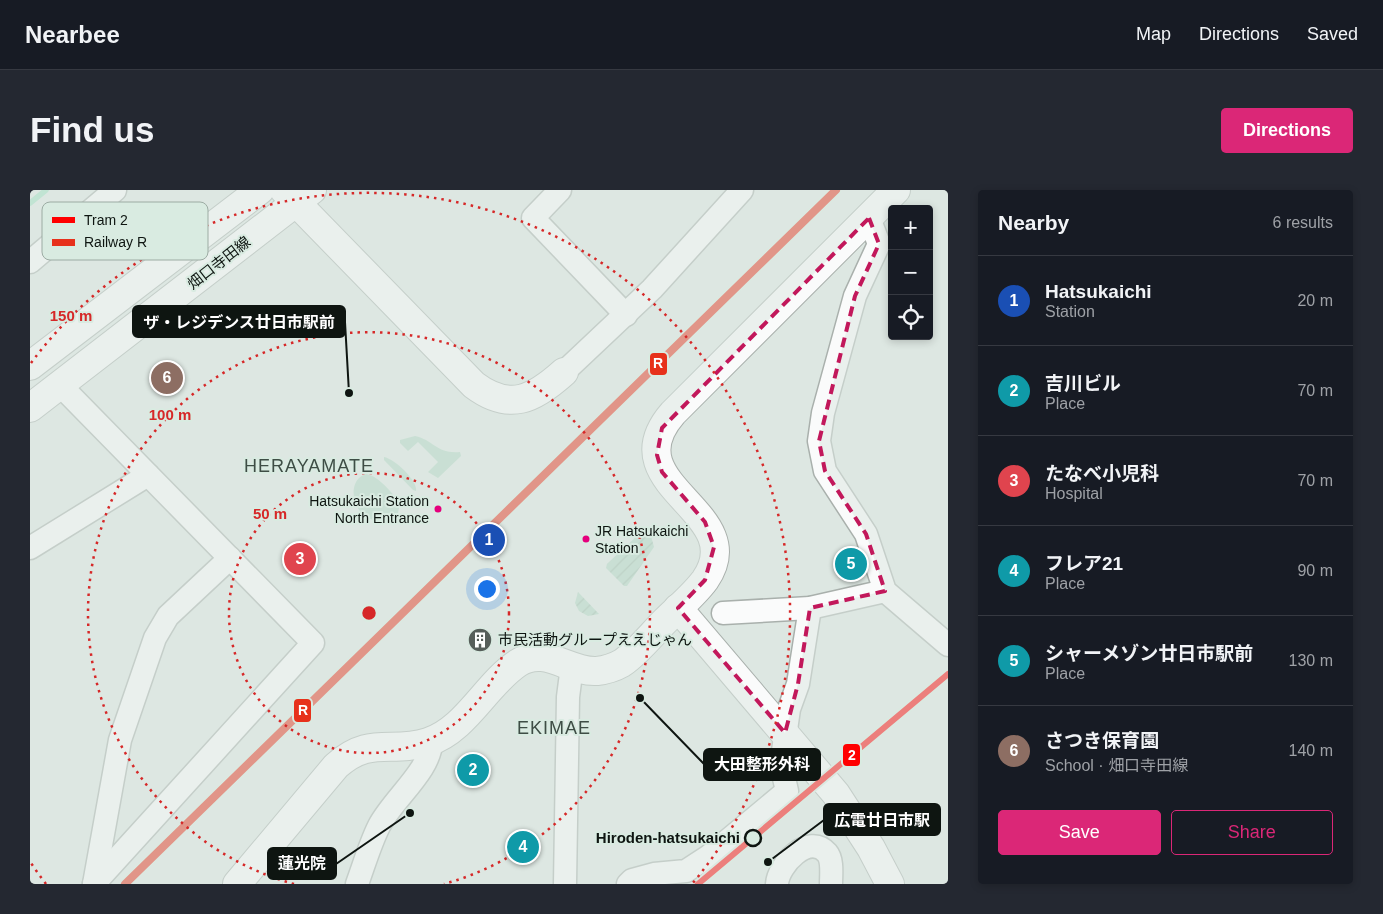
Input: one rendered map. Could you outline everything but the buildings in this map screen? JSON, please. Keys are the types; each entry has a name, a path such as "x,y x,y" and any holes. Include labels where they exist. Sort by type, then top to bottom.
{"street":[{"path":"101,202 115,190"},
{"path":"208,230 260,190"},
{"path":"560,190 533,218 626,315"},
{"path":"298,194 474,385 487,395 502,400 518,400 534,396 564,372 626,315 742,190"},
{"path":"237,884 336,766 348,755 362,748 418,744 431,741 454,726 518,663 526,659 543,656 589,671 615,667 629,657 705,580 712,564 714,547 705,522 672,488 662,472 657,455 662,428 673,413 896,190"},
{"name":"畑口寺田線","path":"30,408 61,386 298,194"},
{"path":"869,218 879,244 855,296 823,413 819,441 825,471 866,534 885,591 948,645"},
{"path":"30,262 42,252"},
{"path":"30,366 169,260"},
{"path":"61,386 313,643 94,884"},
{"path":"30,548 148,474"},
{"path":"94,884 120,740 156,638 168,616 230,558"},
{"path":"723,613 810,608 885,591"},
{"path":"678,608 836,794 867,841 890,884"},
{"path":"628,884 632,880 654,874 686,871 709,856 786,791 781,765 785,734 789,709 798,684 810,608"},
{"path":"566,884 568,697 572,666"},
{"path":"357,884 378,827 429,758 431,741"},
{"path":"777,884 783,866 793,856 804,848 818,847 827,853 831,862 831,884"}],"highlighted area":[{"path":"869,218 879,244 855,296 819,441 825,471 866,534 885,591 810,608 798,684 785,733 678,608 705,580 714,547 705,522 662,472 657,455 662,428"}],"green space":[{"path":"415,436 427,440 440,449 460,452 461,456 438,478 428,472 438,462 418,442 408,451 400,443 400,440"},
{"path":"384,457 394,462 410,476 416,491 384,460"},
{"path":"366,474 380,481 400,503 398,513 384,520 373,520 364,515 357,507 354,487 358,479"},
{"path":"639,534 651,536 654,547 627,586 624,586 606,568 607,564"},
{"path":"578,592 599,614 588,616 579,611 575,603"}],"waterway":[{"path":"30,203 46,190"}],"tram line":[{"name":"2","path":"698,884 948,674"}],"rail line":[{"name":"R","path":"125,884 836,190"}],"place":[{"name":"さつき保育園","path":"167,378"},
{"name":"ザ・レジデンス廿日市駅前","path":"349,393"},
{"name":"Hatsukaichi Station North Entrance","path":"438,509"},
{"name":"JR Hatsukaichi Station","path":"586,539"},
{"name":"Hatsukaichi","path":"489,540"},
{"name":"たなべ小児科","path":"300,559"},
{"name":"シャーメゾン廿日市駅前","path":"851,564"},
{"name":"市民活動グループええじゃん","path":"480,640"},
{"name":"大田整形外科","path":"640,698"},
{"name":"吉川ビル","path":"473,770"},
{"name":"蓮光院","path":"410,813"},
{"name":"Hiroden-hatsukaichi","path":"753,838"},
{"name":"フレア21","path":"523,847"},
{"name":"広電廿日市駅","path":"768,862"}],"district":[{"name":"HERAYAMATE","path":"309,466"},
{"name":"EKIMAE","path":"554,728"}]}
